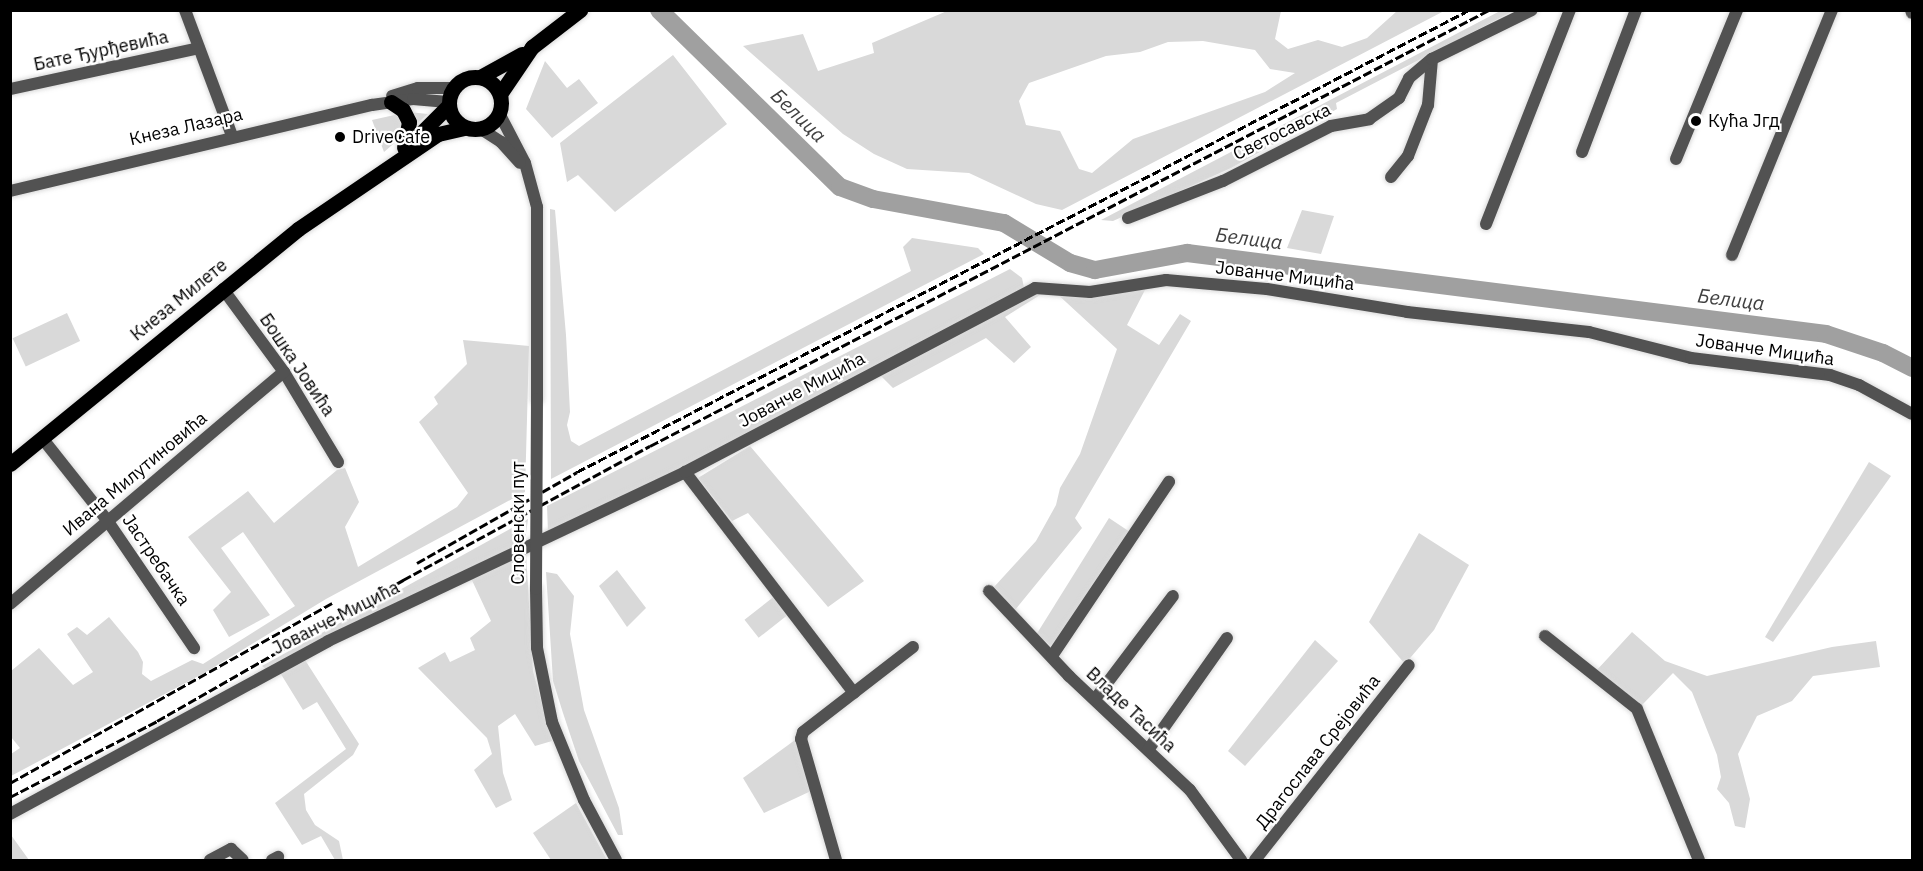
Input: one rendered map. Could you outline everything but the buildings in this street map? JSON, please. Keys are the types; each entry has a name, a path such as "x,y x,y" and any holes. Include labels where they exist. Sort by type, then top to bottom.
{"main road":[{"path":"532,47 514,69 500,94 499,113 482,129 465,128 455,121 450,99 465,78 480,77 532,47 580,10"},
{"path":"480,77 491,82 500,94"},
{"name":"Кнеза Милете","path":"379,174 450,99"},
{"path":"391,102 403,110 410,122 404,148"},
{"name":"Кнеза Милете","path":"10,464 308,222 438,134 465,128"}],"street":[{"path":"185,10 232,136"},
{"name":"Светосавска","path":"1128,218 1223,181 1331,126 1369,118 1399,98 1409,78 1432,59 1532,10"},
{"path":"1486,224 1570,10"},
{"path":"1582,152 1636,10"},
{"path":"1676,159 1737,10"},
{"path":"1732,255 1832,10"},
{"name":"Бате Ђурђевића","path":"10,89 199,48"},
{"path":"1391,177 1408,156 1428,105 1432,59"},
{"name":"Кнеза Лазара","path":"372,105 418,88 450,99"},
{"name":"Кнеза Лазара","path":"10,191 232,136 372,105 413,99 450,99"},
{"name":"Словенски пут","path":"499,113 527,171 539,225 537,648 552,722 584,800 616,861"},
{"path":"482,129 501,142 527,171"},
{"name":"Јованче Мицића","path":"10,814 328,641 685,472 1035,288 1089,292 1166,280 1267,289 1407,312 1589,332 1691,358 1830,375 1859,385 1912,414"},
{"name":"Бошка Јовића","path":"223,289 284,372 338,462"},
{"name":"Ивана Милутиновића","path":"10,604 284,372"},
{"name":"Јастребачка","path":"42,438 107,520 194,648"},
{"path":"685,472 854,693"},
{"path":"1052,656 1169,482"},
{"name":"Владе Тасића","path":"989,591 1095,699 1190,790 1241,861"},
{"path":"1095,699 1173,596"},
{"path":"1545,636 1637,710 1699,861"},
{"path":"1149,750 1227,638"},
{"path":"836,861 801,739 803,732 913,647"},
{"name":"Драгослава Срејовића","path":"1255,861 1408,665"},
{"path":"210,861 225,849 231,849 243,861"}],"shaded area":[{"path":"947,11 1281,11 1275,39 1288,49 1318,40 1342,47 1367,38 1397,11 1444,11 1062,210 1036,204 969,173 907,169 874,154 843,134 743,46 803,34 818,71 874,53 872,43","holes":["1203,41 1255,50 1270,69 1295,73 1265,92 1133,139 1092,173 1079,169 1060,131 1026,125 1019,101 1029,83 1106,56 1140,52 1168,42"]},
{"path":"1500,11 1513,11 1336,103 1337,109 1231,168 1113,221 1101,220"},
{"path":"673,55 727,124 615,212 578,175 567,182 560,143"},
{"path":"545,61 567,88 579,79 598,103 552,138 526,109"},
{"path":"408,112 428,114 384,152 372,120"},
{"path":"550,209 555,210 566,335 570,412 567,425 571,441 579,446 911,271 903,247 912,238 978,248 984,254 551,479"},
{"path":"1302,210 1334,216 1321,254 1287,248"},
{"path":"1010,269 1022,278 1024,288 672,473 548,532 547,506"},
{"path":"1146,288 1127,325 1159,345 1180,314 1191,321 1075,518 1082,528 1015,610 994,587 1036,541 1056,505 1060,488 1080,454 1117,349 1054,291 1040,295 1005,317 1031,347 1014,363 986,338 893,388 881,376 1044,289 1102,296"},
{"path":"67,313 80,341 26,366 13,338"},
{"path":"463,340 529,346 525,492 326,599 206,672 11,776 11,754 20,748 11,737 11,671 39,648 73,685 93,672 67,634 77,627 87,635 109,617 138,652 143,662 142,674 151,681 192,660 203,664 295,606 243,532 221,548 270,615 229,637 213,610 231,592 188,537 248,491 274,523 337,470 345,468 359,502 345,527 358,567 457,507 468,493 419,422 438,404 434,397 467,364"},
{"path":"750,446 864,581 828,607 748,513 732,521 698,478"},
{"path":"1869,462 1891,476 1773,642 1765,637"},
{"path":"1109,518 1130,532 1054,644 1050,645 1036,635"},
{"path":"528,519 525,541 266,669 262,666"},
{"path":"1419,533 1469,565 1434,630 1405,664 1369,622"},
{"path":"526,553 533,671 552,741 535,746 515,714 498,726 503,773 512,800 496,808 474,770 492,754 487,738 418,668 445,652 450,662 475,650 470,638 491,621 470,576"},
{"path":"617,570 646,608 627,627 599,586"},
{"path":"546,572 557,574 574,596 570,634 584,710 619,808 623,835 618,835 579,761 553,681"},
{"path":"776,595 790,613 759,638 744,620"},
{"path":"1632,632 1665,661 1707,676 1832,647 1876,641 1880,667 1813,676 1792,701 1757,716 1738,754 1750,799 1745,828 1735,826 1729,803 1717,789 1721,777 1717,755 1692,692 1673,673 1642,705 1596,671"},
{"path":"1315,640 1338,661 1245,766 1228,751"},
{"path":"305,660 359,744 353,755 304,794 306,810 315,825 339,841 343,860 335,860 321,836 302,845 275,803 346,749 317,702 303,710 279,671"},
{"path":"795,740 811,791 764,813 743,778"},
{"path":"576,803 607,860 551,860 533,833"},
{"path":"11,835 29,860 11,860"}],"waterway":[{"name":"Белица","path":"659,10 840,187 873,199 1004,223 1070,263 1095,270 1187,253 1826,334 1883,353 1912,368"}],"railway":[{"path":"417,563 577,472 1469,10"},
{"path":"10,797 157,721 403,580 650,446 1489,10"},
{"path":"10,783 332,603"}],"place":[{"name":"Кућа Јгд","path":"1696,121"},
{"name":"DriveCafe","path":"340,137"}]}
